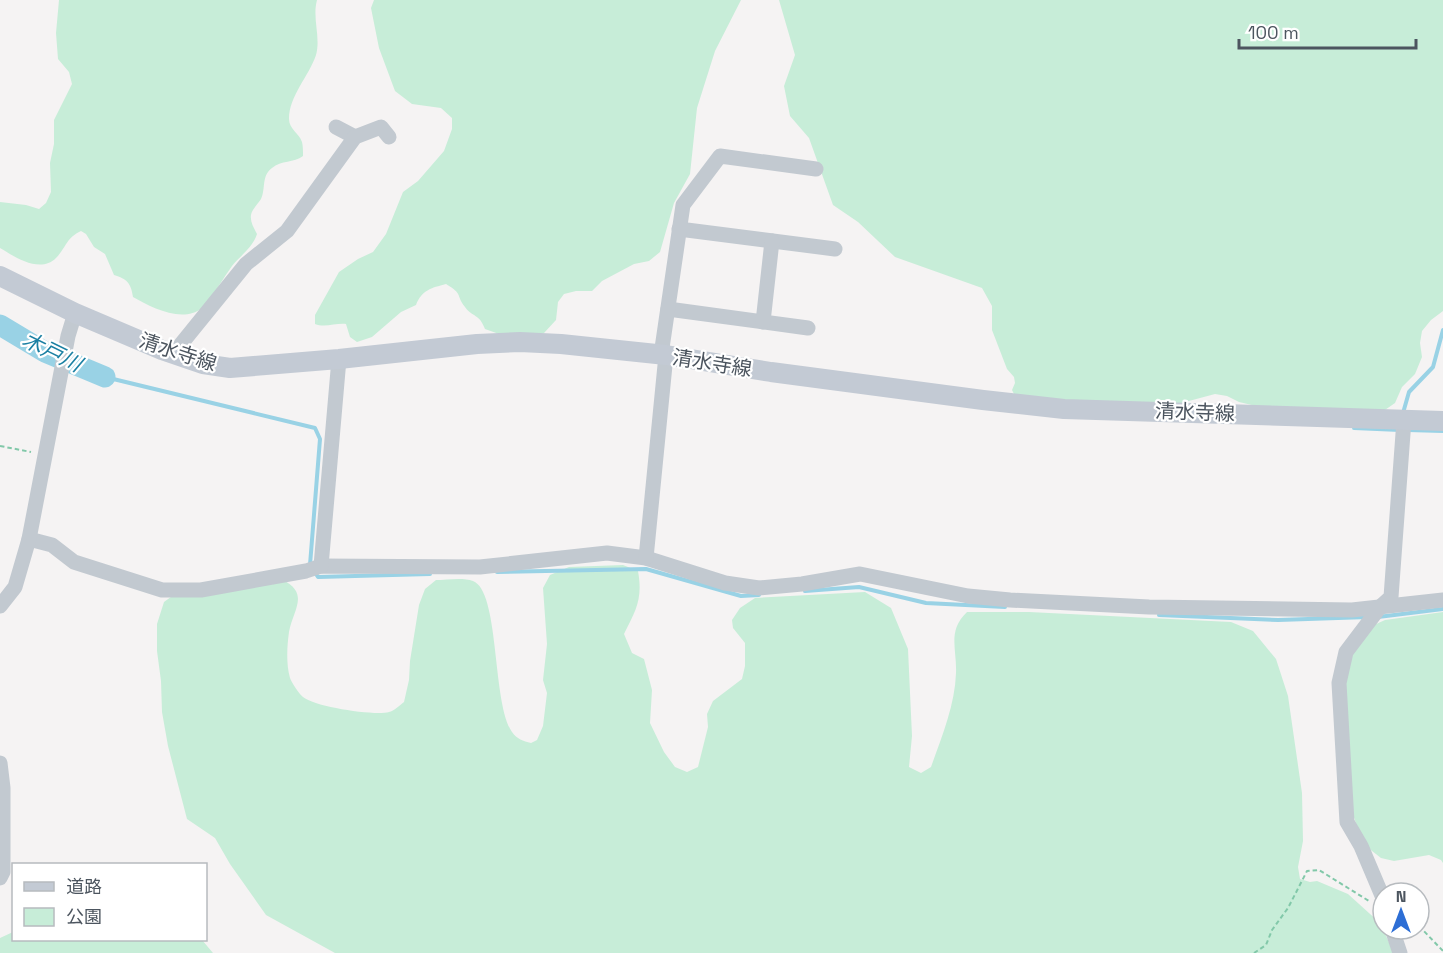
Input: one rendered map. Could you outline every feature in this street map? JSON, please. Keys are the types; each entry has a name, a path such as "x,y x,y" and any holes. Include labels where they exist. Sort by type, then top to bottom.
{"main road":[{"name":"清水寺線","path":"0,276 75,313 173,354 203,364 230,368 477,344 520,342 664,355 795,375 1064,409 1443,420"}],"street":[{"path":"173,354 246,264 287,231 356,137 382,126"},
{"path":"336,127 356,137"},
{"path":"646,558 668,309 683,205 720,156 816,169"},
{"path":"679,229 835,249"},
{"path":"763,322 772,241"},
{"path":"668,309 808,328"},
{"path":"0,606 15,588 29,539 68,336 75,313"},
{"path":"321,566 339,359"},
{"path":"1372,881 1361,846 1347,822 1339,683 1346,652 1380,607 1391,597 1404,420"},
{"path":"29,539 52,545 74,562 162,590 201,590 306,572 321,566 480,567 607,553 646,558 725,583 759,588 802,584 860,574 968,596 1149,607 1352,610 1443,600"},
{"path":"0,764 3,788 3,872 0,878"}],"path":[{"path":"0,446 46,455"},
{"path":"1254,953 1266,945 1272,930 1288,908 1307,871 1319,870 1371,897"},
{"path":"1431,938 1443,951"}],"green space":[{"path":"59,0 317,0 316,55 292,102 289,119 302,142 303,156 276,165 266,175 261,199 251,215 257,234 255,239 232,266 206,304 194,313 167,312 133,297 128,282 114,275 105,254 94,247 86,234 81,231 69,240 50,263 28,262 0,248 0,202 39,209 46,203 51,192 50,163 54,144 54,120 72,84 69,72 58,59 56,33"},
{"path":"374,0 741,0 715,51 697,108 690,174 674,203 660,252 649,261 634,264 602,281 592,291 564,294 558,302 556,320 544,333 499,334 485,329 480,320 465,307 457,293 446,284 428,290 416,305 401,312 372,337 357,342 350,337 346,324 322,326 315,324 315,315 339,272 373,252 386,234 403,192 418,181 444,151 452,129 452,118 441,108 412,104 395,91 379,48 371,8"},
{"path":"779,0 1443,0 1443,311 1422,331 1420,343 1422,357 1415,374 1402,387 1395,403 1382,412 1273,410 1215,394 1174,405 1051,402 1015,396 1012,390 1015,383 1014,377 1007,369 992,330 992,306 982,288 895,257 858,222 833,205 809,138 790,116 784,86 795,55"},
{"path":"623,565 638,571 639,597 624,634 632,653 644,659 652,690 650,723 664,752 675,767 687,772 698,767 708,727 707,714 713,701 742,679 745,666 745,643 733,628 732,620 740,608 755,598 865,592 891,608 908,649 912,736 909,767 921,773 931,767 947,720 955,685 955,633 967,612 1029,612 1231,622 1253,631 1276,659 1288,696 1302,793 1303,841 1298,867 1300,879 1310,882 1317,881 1348,894 1371,915 1371,941 1388,941 1394,953 335,953 266,915 230,864 215,838 187,819 168,746 162,712 157,624 164,602 175,594 283,580 291,585 298,597 289,632 287,655 290,678 298,691 303,697 320,704 345,710 382,713 393,710 404,702 419,605 425,589 436,580 473,581 482,589 488,605 506,718 514,734 531,743 537,740 543,726 547,693 543,680 547,644 543,588 550,575 569,567"},
{"path":"1443,612 1443,863 1429,855 1394,861 1381,858 1367,847 1350,806 1342,687 1357,640 1374,625 1385,620"},
{"path":"12,932 12,941 203,941 213,953 0,953 0,938"}],"waterway":[{"name":"木戸川","path":"0,325 45,352 105,377"},
{"path":"1403,413 1409,392 1433,367 1443,330"},
{"path":"105,377 315,428 320,439 310,565"},
{"path":"1354,428 1400,430"},
{"path":"1408,430 1443,431"},
{"path":"497,572 646,569 741,596 759,595"},
{"path":"314,571 318,577 430,574"},
{"path":"805,591 859,587 926,603 1005,607"},
{"path":"1378,617 1443,609"},
{"path":"1159,615 1278,620 1368,617"}]}
